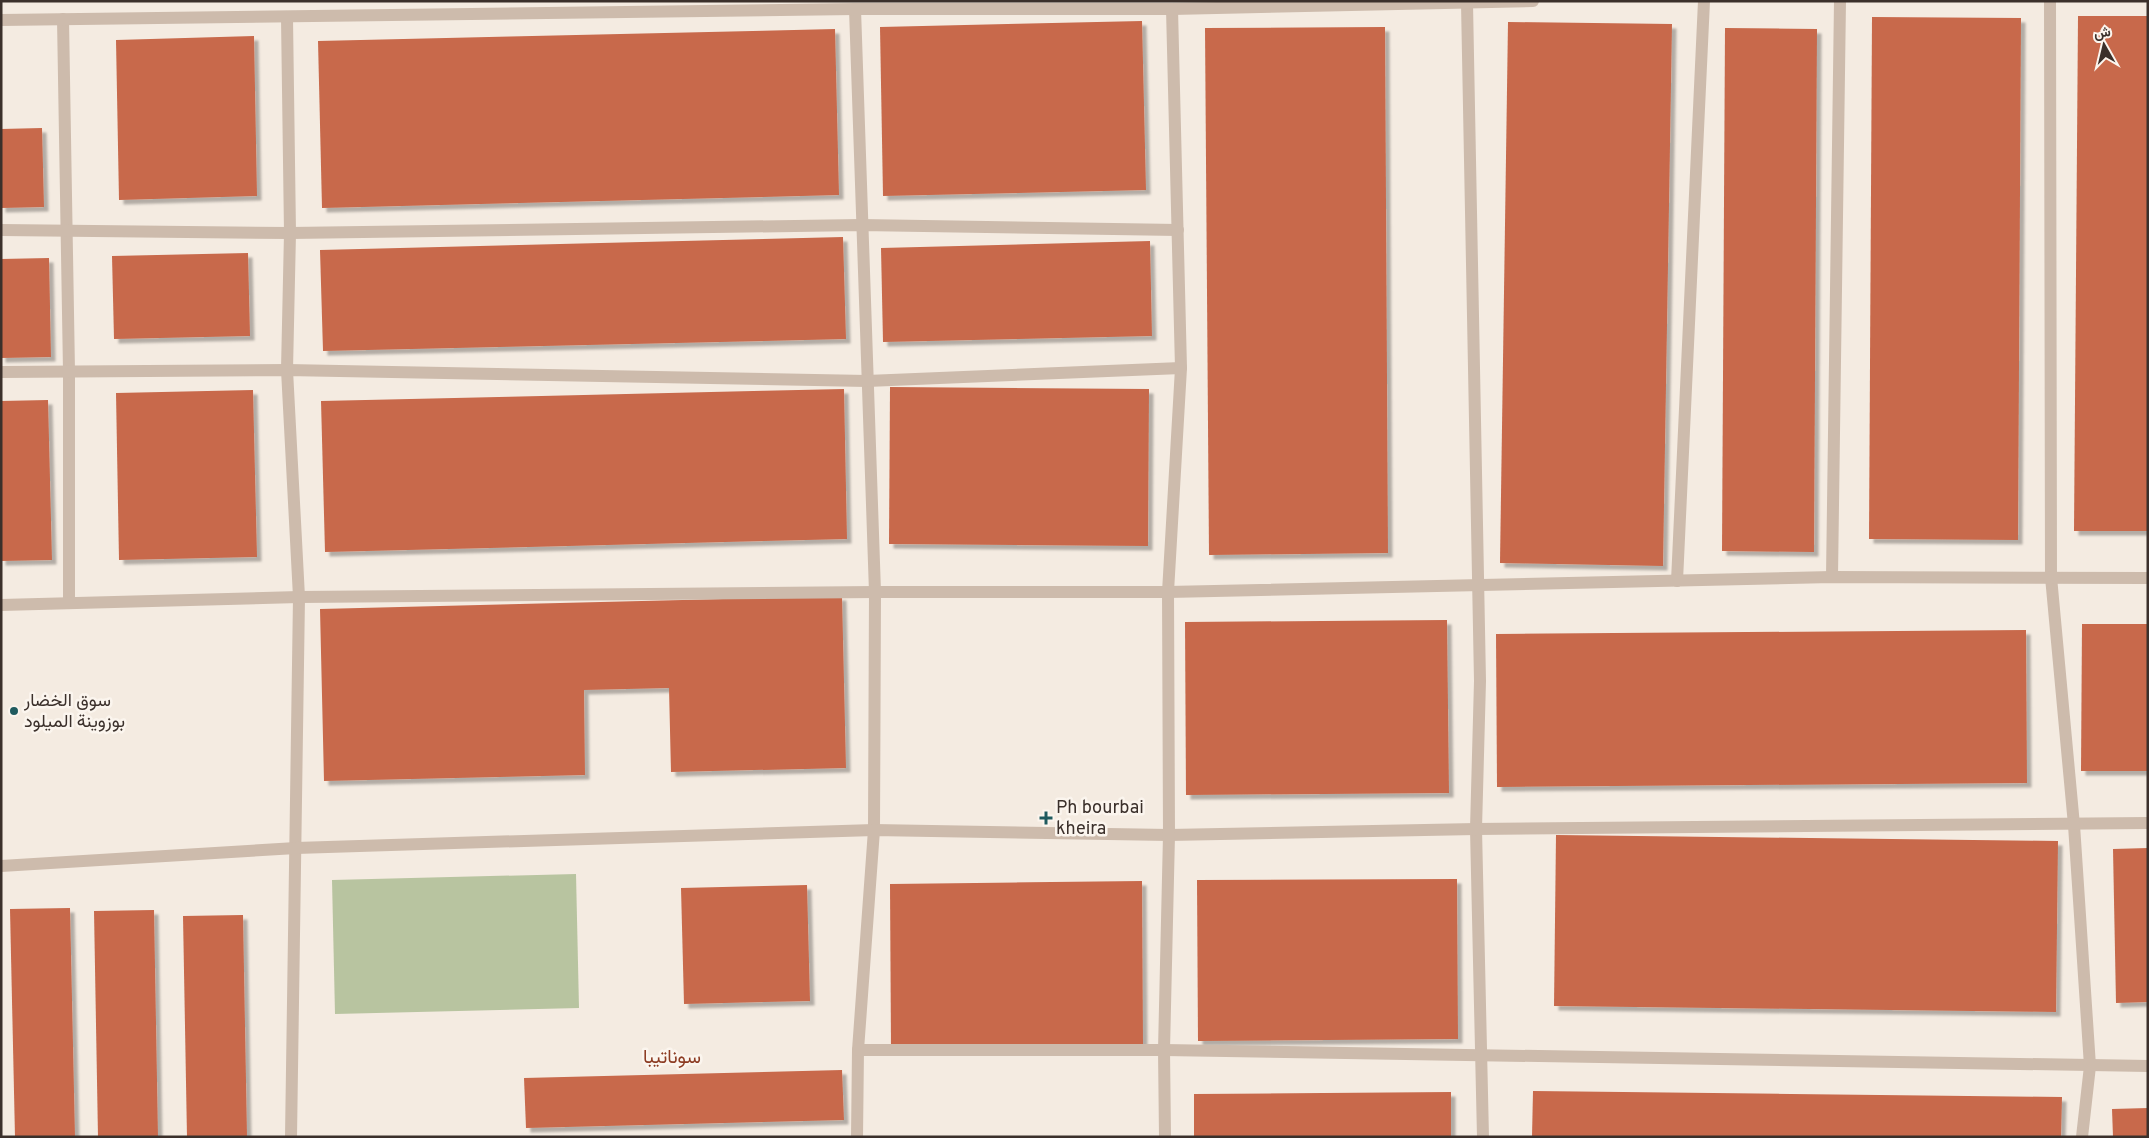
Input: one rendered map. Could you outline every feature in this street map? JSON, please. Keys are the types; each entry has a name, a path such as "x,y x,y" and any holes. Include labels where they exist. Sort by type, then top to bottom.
{"street":[{"path":"1,20 287,18 854,9 1172,9 1534,1"},
{"path":"1677,581 1704,1"},
{"path":"1832,577 1840,1"},
{"path":"2050,1 2051,577 2074,825 2090,1066 2082,1137"},
{"path":"1468,3 1480,681 1476,830 1483,1137"},
{"path":"854,9 875,592 874,830 858,1050 857,1137"},
{"path":"1165,1137 1164,1050 1169,835 1168,592 1181,368 1172,9"},
{"path":"287,18 290,233 287,370 299,597 291,1137"},
{"path":"63,19 69,371 69,603"},
{"path":"1,230 290,233 861,225 1178,230"},
{"path":"1,372 287,370 867,381 1181,368"},
{"path":"1,605 299,597 875,592 1168,592 1832,577 2148,578"},
{"path":"1,866 296,848 874,830 1169,835 2148,823"},
{"path":"858,1050 1164,1050 2148,1066"}],"green space":[{"path":"576,874 579,1008 335,1014 332,880"}],"building":[{"path":"2078,16 2148,16 2148,531 2074,531"},
{"path":"1872,17 2021,18 2018,540 1869,539"},
{"path":"1142,21 1146,190 883,196 880,27"},
{"path":"1508,22 1672,24 1663,566 1500,563"},
{"path":"1385,27 1388,553 1209,555 1205,28"},
{"path":"1725,28 1817,29 1814,552 1722,551"},
{"path":"835,29 839,195 322,208 318,41"},
{"path":"254,36 257,196 119,200 116,40"},
{"path":"42,128 44,207 1,208 1,129"},
{"path":"843,237 846,339 323,351 320,250"},
{"path":"1150,241 1152,336 883,342 881,248"},
{"path":"248,253 250,336 114,339 112,256"},
{"path":"49,258 51,357 1,358 1,259"},
{"path":"890,387 1149,389 1148,546 889,544"},
{"path":"844,389 847,539 325,552 321,401"},
{"path":"253,390 257,557 119,560 116,393"},
{"path":"48,400 52,560 1,561 1,401"},
{"path":"842,596 846,768 671,772 669,688 584,690 585,775 324,781 320,609"},
{"path":"1447,620 1449,793 1186,795 1185,622"},
{"path":"2082,624 2148,624 2148,771 2081,771"},
{"path":"2026,630 2027,783 1497,787 1496,634"},
{"path":"1556,835 2058,841 2056,1012 1554,1006"},
{"path":"2148,848 2148,1002 2116,1003 2113,849"},
{"path":"1457,879 1458,1039 1198,1041 1197,880"},
{"path":"1142,881 1143,1045 891,1047 890,884"},
{"path":"807,885 810,1001 684,1004 681,888"},
{"path":"70,908 75,1137 15,1137 10,909"},
{"path":"154,910 158,1137 98,1137 94,911"},
{"path":"243,915 247,1137 187,1137 183,916"},
{"path":"842,1070 844,1120 526,1128 524,1078"},
{"path":"1533,1091 2062,1097 2061,1137 1532,1137"},
{"path":"1451,1092 1451,1137 1194,1137 1194,1094"},
{"path":"2148,1108 2148,1137 2113,1137 2112,1109"}],"place":[{"name":"سوق الخضار بوزوينة الميلود","path":"14,711"},
{"name":"Ph bourbai kheira","path":"1046,818"}],"district":[{"name":"سوناتيبا","path":"672,1058"}]}
